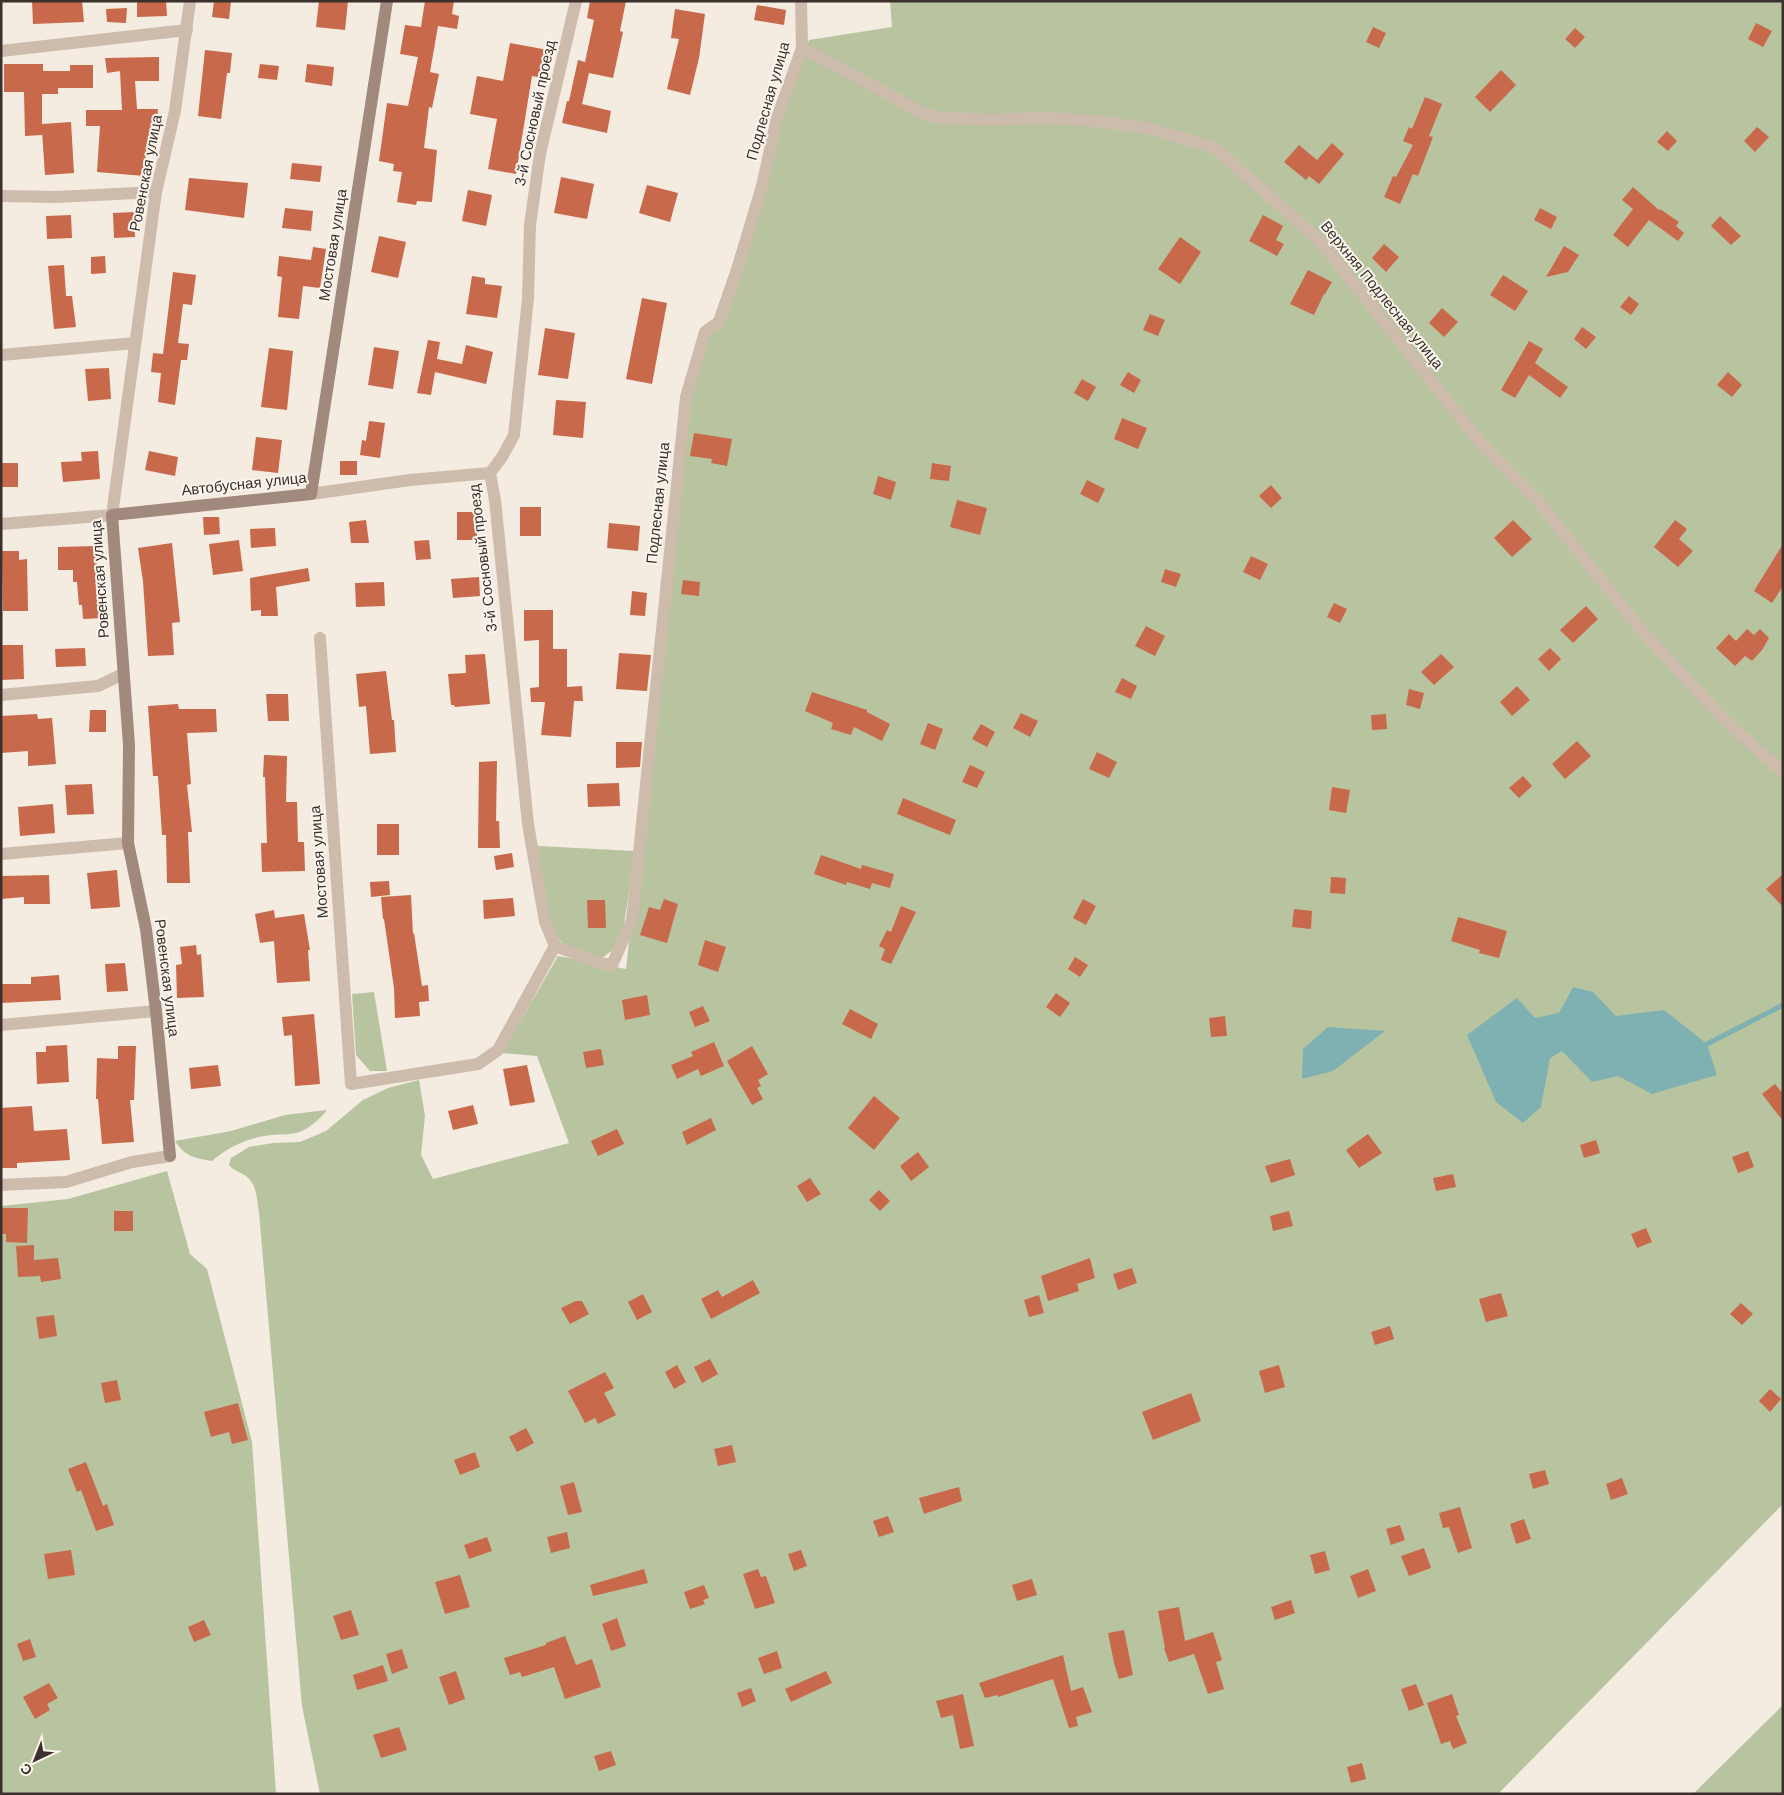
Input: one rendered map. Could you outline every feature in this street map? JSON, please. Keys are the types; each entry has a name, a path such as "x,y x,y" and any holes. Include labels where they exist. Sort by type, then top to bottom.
{"street":[{"name":"Ровенская улица","path":"1,1185 66,1182 132,1162 170,1156 146,930 128,843 129,745 112,514 156,192 175,111 190,1"},
{"name":"Мостовая улица","path":"311,494 387,1"},
{"name":"3-й Сосновый проезд","path":"555,946 545,922 528,824 495,500 490,473 502,457 514,435 528,298 530,225 540,154 576,1"},
{"name":"Подлесная улица","path":"555,946 612,966 632,920 686,397 705,332 719,322 762,186 777,118 802,48 801,1"},
{"path":"1,51 187,30"},
{"name":"Верхняя Подлесная улица","path":"802,48 883,90 918,111 932,116 982,120 1044,118 1095,121 1147,128 1214,147 1319,240 1480,442 1537,500 1646,636 1730,725 1783,772"},
{"path":"1,196 56,197 156,192"},
{"path":"1,355 134,343"},
{"name":"Автобусная улица","path":"1,524 311,494 410,480 490,473"},
{"name":"Мостовая улица","path":"320,638 351,1084 478,1064 498,1050 555,946"},
{"path":"1,695 98,686 123,674"},
{"path":"1,854 128,843"},
{"path":"1,1024 156,1011"}],"green space":[{"path":"890,1 1783,1 1783,1504 1498,1794 320,1794 302,1706 258,1203 250,1179 229,1165 231,1158 249,1147 273,1143 300,1142 326,1131 363,1100 388,1088 419,1080 425,1116 421,1155 433,1179 569,1143 537,1056 502,1053 558,956 626,969 692,383 809,40 892,27"},
{"path":"538,846 635,851 623,931 614,949 602,958 560,941 552,930 542,880"},
{"path":"374,992 387,1071 370,1071 356,1055 352,994"},
{"path":"327,1110 313,1124 300,1132 247,1140 225,1151 212,1161 187,1154 175,1141 231,1131 285,1115"},
{"path":"167,1171 190,1254 207,1269 252,1442 276,1794 1,1794 1,1206 68,1199"},
{"path":"1783,1705 1783,1794 1693,1794"}],"water":[{"path":"1573,987 1593,992 1616,1016 1664,1010 1707,1044 1717,1075 1652,1094 1618,1076 1592,1082 1562,1051 1550,1058 1541,1107 1523,1123 1496,1102 1467,1035 1517,998 1535,1018 1559,1013"},
{"path":"1328,1027 1385,1031 1333,1071 1302,1079 1303,1049"}],"building":[{"path":"32,1 82,1 84,22 33,24"},
{"path":"137,1 166,1 167,16 137,17"},
{"path":"214,1 231,1 229,19 212,17"},
{"path":"319,1 348,1 345,30 316,27"},
{"path":"425,1 454,1 452,14 459,16 457,29 438,26 430,72 439,74 432,108 429,107 424,148 437,150 432,202 417,201 416,205 397,202 402,172 393,171 394,164 379,161 387,103 408,106 418,57 400,54 405,25 421,27"},
{"path":"590,1 626,1 620,31 623,32 613,78 589,73 582,104 611,111 607,133 562,123 578,60 585,62 594,20 587,18"},
{"path":"757,5 786,10 784,25 754,20"},
{"path":"127,8 126,23 107,22 106,9"},
{"path":"675,9 705,14 699,58 690,95 667,89 679,39 671,38"},
{"path":"1756,23 1772,31 1763,47 1748,39"},
{"path":"1373,27 1386,33 1379,48 1366,42"},
{"path":"1575,28 1585,37 1575,48 1565,39"},
{"path":"510,43 548,50 543,78 532,76 516,174 488,169 497,119 470,114 477,76 503,81"},
{"path":"205,50 232,53 230,73 227,73 221,119 198,116"},
{"path":"159,57 159,81 135,81 137,109 158,109 154,145 147,144 144,176 97,172 100,126 86,126 86,110 122,110 120,71 107,73 105,58"},
{"path":"4,64 43,64 43,71 70,71 70,65 93,65 93,88 58,88 58,94 42,94 42,124 71,122 74,173 45,175 42,131 42,135 25,136 24,92 4,92"},
{"path":"260,64 279,66 277,80 258,78"},
{"path":"307,64 334,67 332,86 305,82"},
{"path":"1501,70 1516,85 1490,112 1475,97"},
{"path":"1425,97 1442,104 1429,136 1433,137 1418,176 1413,174 1400,204 1384,197 1393,176 1396,177 1413,145 1403,141 1409,127 1412,129"},
{"path":"1757,127 1769,137 1755,152 1744,141"},
{"path":"1667,131 1677,141 1668,151 1657,142"},
{"path":"1332,143 1344,154 1319,184 1309,176 1306,180 1284,162 1299,145 1317,160"},
{"path":"292,163 322,166 320,182 290,179"},
{"path":"561,177 594,184 587,219 554,213"},
{"path":"189,178 248,183 244,218 185,210"},
{"path":"647,185 678,193 670,222 639,213"},
{"path":"1633,187 1659,210 1679,222 1676,226 1684,233 1678,241 1649,220 1628,247 1613,235 1633,209 1622,200"},
{"path":"468,190 492,195 486,226 462,221"},
{"path":"285,208 313,211 311,231 282,228"},
{"path":"1540,208 1557,217 1551,229 1534,220"},
{"path":"134,212 135,237 114,238 113,213"},
{"path":"71,215 72,238 47,239 46,216"},
{"path":"1263,215 1283,226 1276,240 1284,244 1277,256 1249,241"},
{"path":"1720,216 1741,236 1731,245 1711,226"},
{"path":"379,236 406,242 398,278 371,272"},
{"path":"1180,237 1201,252 1180,284 1158,269"},
{"path":"1384,244 1399,257 1386,272 1372,258"},
{"path":"1564,246 1579,255 1568,272 1546,277"},
{"path":"313,247 326,249 320,288 303,286 299,319 278,317 282,277 277,276 279,256 311,260"},
{"path":"105,256 106,273 91,274 91,257"},
{"path":"64,265 66,296 72,296 76,327 54,329 48,266"},
{"path":"1308,270 1332,282 1314,315 1290,304"},
{"path":"173,272 196,275 192,305 183,304 178,343 189,344 187,360 181,360 175,405 158,402 161,373 151,372 153,353 163,354"},
{"path":"1503,275 1528,291 1515,311 1490,295"},
{"path":"472,276 485,278 485,284 502,286 497,318 466,314"},
{"path":"1629,296 1639,304 1631,315 1620,307"},
{"path":"642,298 667,303 652,384 626,379"},
{"path":"1442,308 1458,322 1444,337 1429,323"},
{"path":"1150,314 1165,320 1158,336 1143,330"},
{"path":"1582,327 1596,337 1586,349 1574,339"},
{"path":"545,328 575,333 568,379 538,375"},
{"path":"428,340 440,342 437,359 462,364 466,345 493,352 486,384 435,372 431,395 417,393"},
{"path":"1529,341 1543,349 1535,363 1568,387 1560,398 1529,375 1515,398 1501,390"},
{"path":"374,347 399,351 393,389 368,385"},
{"path":"269,348 293,351 287,410 261,407"},
{"path":"109,368 111,399 88,401 85,369"},
{"path":"1128,372 1141,380 1134,393 1120,385"},
{"path":"1728,372 1742,385 1732,397 1717,385"},
{"path":"1082,379 1096,387 1088,401 1074,393"},
{"path":"556,400 586,402 583,438 553,435"},
{"path":"1122,418 1147,428 1138,449 1114,439"},
{"path":"369,421 385,423 380,458 360,455 362,440 366,441"},
{"path":"694,433 732,439 727,466 711,463 712,459 690,456"},
{"path":"256,437 282,440 278,473 252,470"},
{"path":"98,451 100,479 63,482 61,462 82,461 81,452"},
{"path":"149,451 178,457 175,476 145,470"},
{"path":"340,461 357,461 357,475 340,475"},
{"path":"1,463 18,463 18,487 1,487"},
{"path":"932,463 951,466 949,481 930,479"},
{"path":"878,476 896,482 891,500 873,494"},
{"path":"1087,480 1105,489 1098,503 1080,494"},
{"path":"1271,485 1282,498 1271,508 1259,496"},
{"path":"957,500 987,508 980,535 950,527"},
{"path":"520,507 541,507 541,536 520,536"},
{"path":"457,512 477,512 477,540 457,540"},
{"path":"203,517 219,517 220,534 204,535"},
{"path":"366,520 369,543 351,543 349,522"},
{"path":"1513,520 1532,539 1512,557 1494,538"},
{"path":"1675,520 1687,529 1679,539 1693,551 1678,567 1654,547"},
{"path":"609,523 640,526 638,551 607,548"},
{"path":"275,528 276,546 251,548 250,529"},
{"path":"239,540 243,571 213,575 209,544"},
{"path":"429,540 431,559 416,560 414,541"},
{"path":"172,543 180,622 172,623 174,655 148,656 143,581 138,548"},
{"path":"1783,544 1783,586 1772,603 1754,591"},
{"path":"96,546 97,594 100,594 102,618 83,619 82,605 79,605 77,582 73,582 73,570 58,570 58,547"},
{"path":"2,551 19,551 19,560 27,559 28,611 3,611"},
{"path":"1251,556 1268,564 1260,580 1243,572"},
{"path":"308,568 310,581 276,587 278,616 261,616 261,610 251,611 250,578"},
{"path":"1165,569 1181,574 1176,587 1161,582"},
{"path":"479,577 480,596 453,598 451,579"},
{"path":"683,580 700,582 699,596 681,594"},
{"path":"384,582 385,606 356,607 355,583"},
{"path":"632,591 647,593 645,616 630,615"},
{"path":"1334,603 1347,609 1340,623 1327,617"},
{"path":"1586,606 1598,619 1573,643 1560,630"},
{"path":"524,610 553,610 553,649 567,649 567,687 582,686 583,701 574,701 571,737 541,735 545,702 531,702 530,688 539,687 539,640 524,641"},
{"path":"1146,626 1165,636 1155,656 1135,646"},
{"path":"1747,629 1754,635 1760,629 1769,638 1762,650 1752,661 1745,656 1735,666 1716,648 1729,634 1736,641"},
{"path":"1,645 23,645 24,679 1,680"},
{"path":"85,648 86,666 56,667 55,649"},
{"path":"1550,648 1561,659 1549,671 1538,659"},
{"path":"619,653 651,655 647,691 616,689"},
{"path":"485,654 490,704 455,707 451,705 448,674 466,673 465,655"},
{"path":"1441,654 1454,667 1434,685 1421,672"},
{"path":"386,671 392,720 394,720 396,752 370,754 366,706 359,707 356,674"},
{"path":"1122,678 1137,686 1131,699 1115,692"},
{"path":"1517,686 1530,700 1512,716 1500,702"},
{"path":"1409,689 1424,693 1420,709 1406,705"},
{"path":"812,692 867,710 867,712 890,724 882,741 854,727 851,735 831,729 833,723 805,711"},
{"path":"266,694 288,694 289,721 268,721"},
{"path":"178,704 179,709 216,709 217,732 187,733 191,784 187,785 192,832 188,832 190,883 167,883 166,835 162,835 158,776 153,776 148,706"},
{"path":"90,710 106,710 106,732 89,732"},
{"path":"1021,713 1038,721 1030,737 1013,728"},
{"path":"37,714 38,719 52,718 56,764 28,766 28,751 1,753 1,716"},
{"path":"1386,714 1387,729 1372,730 1371,715"},
{"path":"928,723 943,729 935,750 920,744"},
{"path":"981,724 995,732 987,747 972,739"},
{"path":"1577,741 1591,756 1565,779 1552,764"},
{"path":"616,742 642,742 640,767 616,768"},
{"path":"1097,752 1117,762 1109,778 1089,769"},
{"path":"264,755 287,756 286,802 297,802 298,842 304,842 305,871 262,872 261,843 267,843 265,777 263,777"},
{"path":"497,761 496,821 499,821 500,848 478,848 479,762"},
{"path":"970,765 985,772 977,788 962,782"},
{"path":"1523,776 1532,786 1519,798 1509,788"},
{"path":"619,783 620,806 588,807 587,784"},
{"path":"92,784 94,814 67,815 65,785"},
{"path":"1332,787 1350,790 1346,813 1329,810"},
{"path":"903,798 956,820 950,835 897,814"},
{"path":"53,804 55,833 20,836 18,807"},
{"path":"377,824 399,824 399,855 377,855"},
{"path":"512,853 514,867 496,870 494,856"},
{"path":"821,855 861,869 862,865 894,874 890,888 872,883 870,889 847,882 846,885 814,874"},
{"path":"117,870 120,907 91,909 87,873"},
{"path":"1783,874 1783,907 1766,889"},
{"path":"49,875 50,904 24,904 24,897 1,899 1,876"},
{"path":"1331,877 1346,878 1345,894 1330,893"},
{"path":"389,881 390,895 371,897 370,882"},
{"path":"411,895 413,934 422,986 428,985 429,1001 419,1002 420,1016 395,1018 394,988 381,897"},
{"path":"513,898 515,916 484,919 483,900"},
{"path":"664,899 678,904 667,943 640,935 649,907 660,910"},
{"path":"1083,899 1096,906 1086,925 1073,918"},
{"path":"587,900 605,900 606,928 588,928"},
{"path":"901,906 916,912 891,964 881,960 885,949 879,946 887,930 891,932"},
{"path":"1294,909 1312,911 1311,929 1292,927"},
{"path":"274,910 275,918 304,914 310,950 308,950 310,981 277,983 274,941 260,943 255,914"},
{"path":"1458,917 1507,931 1499,958 1479,953 1480,950 1451,941"},
{"path":"705,940 726,947 718,972 698,965"},
{"path":"196,945 197,955 201,954 204,997 177,998 176,965 182,964 180,947"},
{"path":"1075,957 1088,965 1080,977 1068,969"},
{"path":"125,963 128,991 107,992 105,964"},
{"path":"59,975 61,1000 1,1003 1,984 31,984 31,977"},
{"path":"1056,993 1070,1003 1060,1017 1046,1007"},
{"path":"647,995 650,1015 625,1020 622,1000"},
{"path":"703,1006 710,1021 695,1027 689,1012"},
{"path":"850,1009 878,1024 871,1039 842,1024"},
{"path":"314,1014 320,1084 295,1086 292,1035 284,1036 282,1017"},
{"path":"1225,1016 1227,1036 1211,1037 1209,1018"},
{"path":"714,1042 724,1066 701,1076 698,1069 677,1079 671,1065 693,1056 691,1052"},
{"path":"67,1045 69,1082 37,1084 36,1052 46,1052 46,1046"},
{"path":"118,1046 136,1046 134,1100 130,1100 134,1142 102,1144 98,1099 96,1099 97,1058 118,1059"},
{"path":"752,1046 768,1074 758,1080 761,1086 757,1088 763,1099 752,1105 727,1061"},
{"path":"601,1049 604,1065 586,1068 583,1052"},
{"path":"218,1065 221,1086 191,1089 189,1068"},
{"path":"527,1065 535,1102 510,1106 503,1069"},
{"path":"1775,1084 1783,1094 1783,1121 1762,1094"},
{"path":"874,1096 900,1118 874,1150 848,1128"},
{"path":"473,1105 478,1124 453,1130 448,1111"},
{"path":"32,1106 34,1131 67,1129 70,1160 17,1163 17,1168 1,1168 1,1108"},
{"path":"711,1118 716,1130 687,1145 682,1132"},
{"path":"617,1129 624,1144 598,1156 591,1141"},
{"path":"1368,1134 1382,1153 1359,1168 1346,1150"},
{"path":"1596,1140 1600,1153 1584,1158 1580,1145"},
{"path":"1748,1151 1754,1167 1738,1173 1732,1157"},
{"path":"918,1152 929,1167 911,1181 900,1166"},
{"path":"1290,1159 1295,1175 1271,1183 1265,1166"},
{"path":"1453,1174 1456,1187 1436,1191 1433,1178"},
{"path":"810,1178 821,1194 807,1202 797,1186"},
{"path":"879,1190 890,1201 880,1211 869,1200"},
{"path":"1,1208 28,1208 27,1243 6,1242 6,1234 1,1234"},
{"path":"114,1211 133,1211 133,1231 114,1231"},
{"path":"1289,1211 1293,1226 1273,1231 1270,1216"},
{"path":"1646,1228 1652,1242 1637,1248 1631,1234"},
{"path":"34,1245 34,1260 58,1258 61,1279 41,1282 40,1276 18,1277 16,1246"},
{"path":"1090,1258 1095,1278 1077,1284 1079,1291 1048,1301 1041,1276"},
{"path":"1132,1268 1137,1283 1118,1290 1113,1274"},
{"path":"753,1280 760,1293 711,1319 701,1299 718,1290 722,1297"},
{"path":"1501,1293 1508,1316 1486,1322 1479,1299"},
{"path":"643,1294 652,1312 637,1320 628,1302"},
{"path":"1039,1295 1044,1313 1029,1317 1024,1300"},
{"path":"576,1301 582,1301 589,1314 570,1324 561,1308"},
{"path":"1741,1303 1753,1314 1742,1325 1730,1314"},
{"path":"54,1315 57,1336 39,1339 36,1317"},
{"path":"1390,1326 1394,1339 1375,1345 1371,1332"},
{"path":"710,1359 718,1374 702,1383 694,1367"},
{"path":"677,1365 686,1382 674,1389 665,1372"},
{"path":"1279,1365 1285,1387 1265,1393 1259,1371"},
{"path":"605,1372 614,1388 604,1393 616,1415 598,1424 595,1418 585,1423 568,1391"},
{"path":"117,1380 121,1400 105,1403 101,1383"},
{"path":"1770,1389 1781,1399 1770,1412 1759,1401"},
{"path":"1191,1393 1201,1421 1153,1440 1142,1412"},
{"path":"238,1403 248,1440 232,1444 229,1432 211,1437 204,1412"},
{"path":"526,1428 534,1443 517,1452 509,1437"},
{"path":"732,1445 736,1462 718,1466 714,1449"},
{"path":"475,1452 480,1467 460,1475 454,1460"},
{"path":"86,1462 103,1506 107,1504 114,1525 96,1531 81,1490 77,1492 68,1469"},
{"path":"1545,1470 1549,1484 1533,1489 1529,1474"},
{"path":"1622,1478 1628,1494 1611,1500 1606,1484"},
{"path":"574,1482 582,1512 568,1515 560,1486"},
{"path":"959,1487 962,1501 924,1514 919,1498"},
{"path":"1460,1507 1472,1548 1458,1553 1449,1527 1443,1528 1439,1513"},
{"path":"888,1516 894,1532 879,1537 873,1521"},
{"path":"1524,1519 1531,1539 1516,1544 1510,1524"},
{"path":"1400,1525 1405,1540 1391,1545 1386,1529"},
{"path":"567,1532 570,1548 551,1553 547,1537"},
{"path":"487,1537 492,1551 469,1559 464,1545"},
{"path":"1424,1548 1431,1568 1409,1576 1401,1556"},
{"path":"71,1550 75,1575 48,1579 44,1554"},
{"path":"801,1550 807,1566 794,1571 788,1554"},
{"path":"1325,1551 1330,1570 1315,1574 1310,1555"},
{"path":"644,1569 648,1583 593,1596 590,1585"},
{"path":"758,1569 761,1577 766,1576 775,1603 755,1609 743,1574"},
{"path":"1368,1569 1376,1591 1358,1598 1350,1576"},
{"path":"460,1575 470,1607 445,1614 435,1582"},
{"path":"1032,1579 1037,1595 1017,1601 1012,1585"},
{"path":"704,1585 709,1598 703,1600 705,1604 690,1609 684,1592"},
{"path":"1291,1600 1295,1613 1275,1620 1271,1607"},
{"path":"1179,1607 1185,1641 1213,1632 1222,1660 1216,1662 1224,1689 1208,1694 1194,1654 1169,1662 1164,1648 1158,1611"},
{"path":"351,1610 359,1635 341,1640 333,1616"},
{"path":"617,1618 626,1646 611,1651 602,1624"},
{"path":"204,1620 211,1635 194,1642 188,1627"},
{"path":"1124,1630 1133,1675 1119,1679 1108,1633"},
{"path":"565,1636 576,1665 592,1659 601,1687 565,1699 554,1667 522,1677 520,1672 510,1675 504,1658 546,1645 546,1643"},
{"path":"30,1639 36,1657 23,1661 17,1644"},
{"path":"402,1649 408,1668 392,1674 386,1654"},
{"path":"777,1651 782,1668 764,1674 758,1658"},
{"path":"1063,1655 1071,1691 1083,1687 1092,1712 1076,1717 1078,1726 1069,1728 1053,1679 998,1697 998,1695 985,1698 979,1683"},
{"path":"383,1665 388,1681 357,1690 353,1675"},
{"path":"456,1671 465,1699 449,1705 439,1677"},
{"path":"826,1671 832,1683 791,1702 785,1689"},
{"path":"49,1683 58,1698 47,1704 50,1710 35,1719 23,1697"},
{"path":"1416,1684 1424,1705 1409,1711 1401,1689"},
{"path":"751,1688 756,1701 742,1707 737,1693"},
{"path":"963,1694 974,1746 960,1749 953,1715 941,1718 936,1701"},
{"path":"1452,1694 1459,1715 1456,1716 1467,1743 1453,1749 1450,1741 1441,1744 1427,1703"},
{"path":"399,1727 407,1750 381,1758 373,1735"},
{"path":"611,1751 616,1765 599,1771 594,1756"},
{"path":"1362,1763 1366,1779 1351,1783 1347,1767"}],"waterway":[{"path":"1707,1044 1783,1005"}]}
